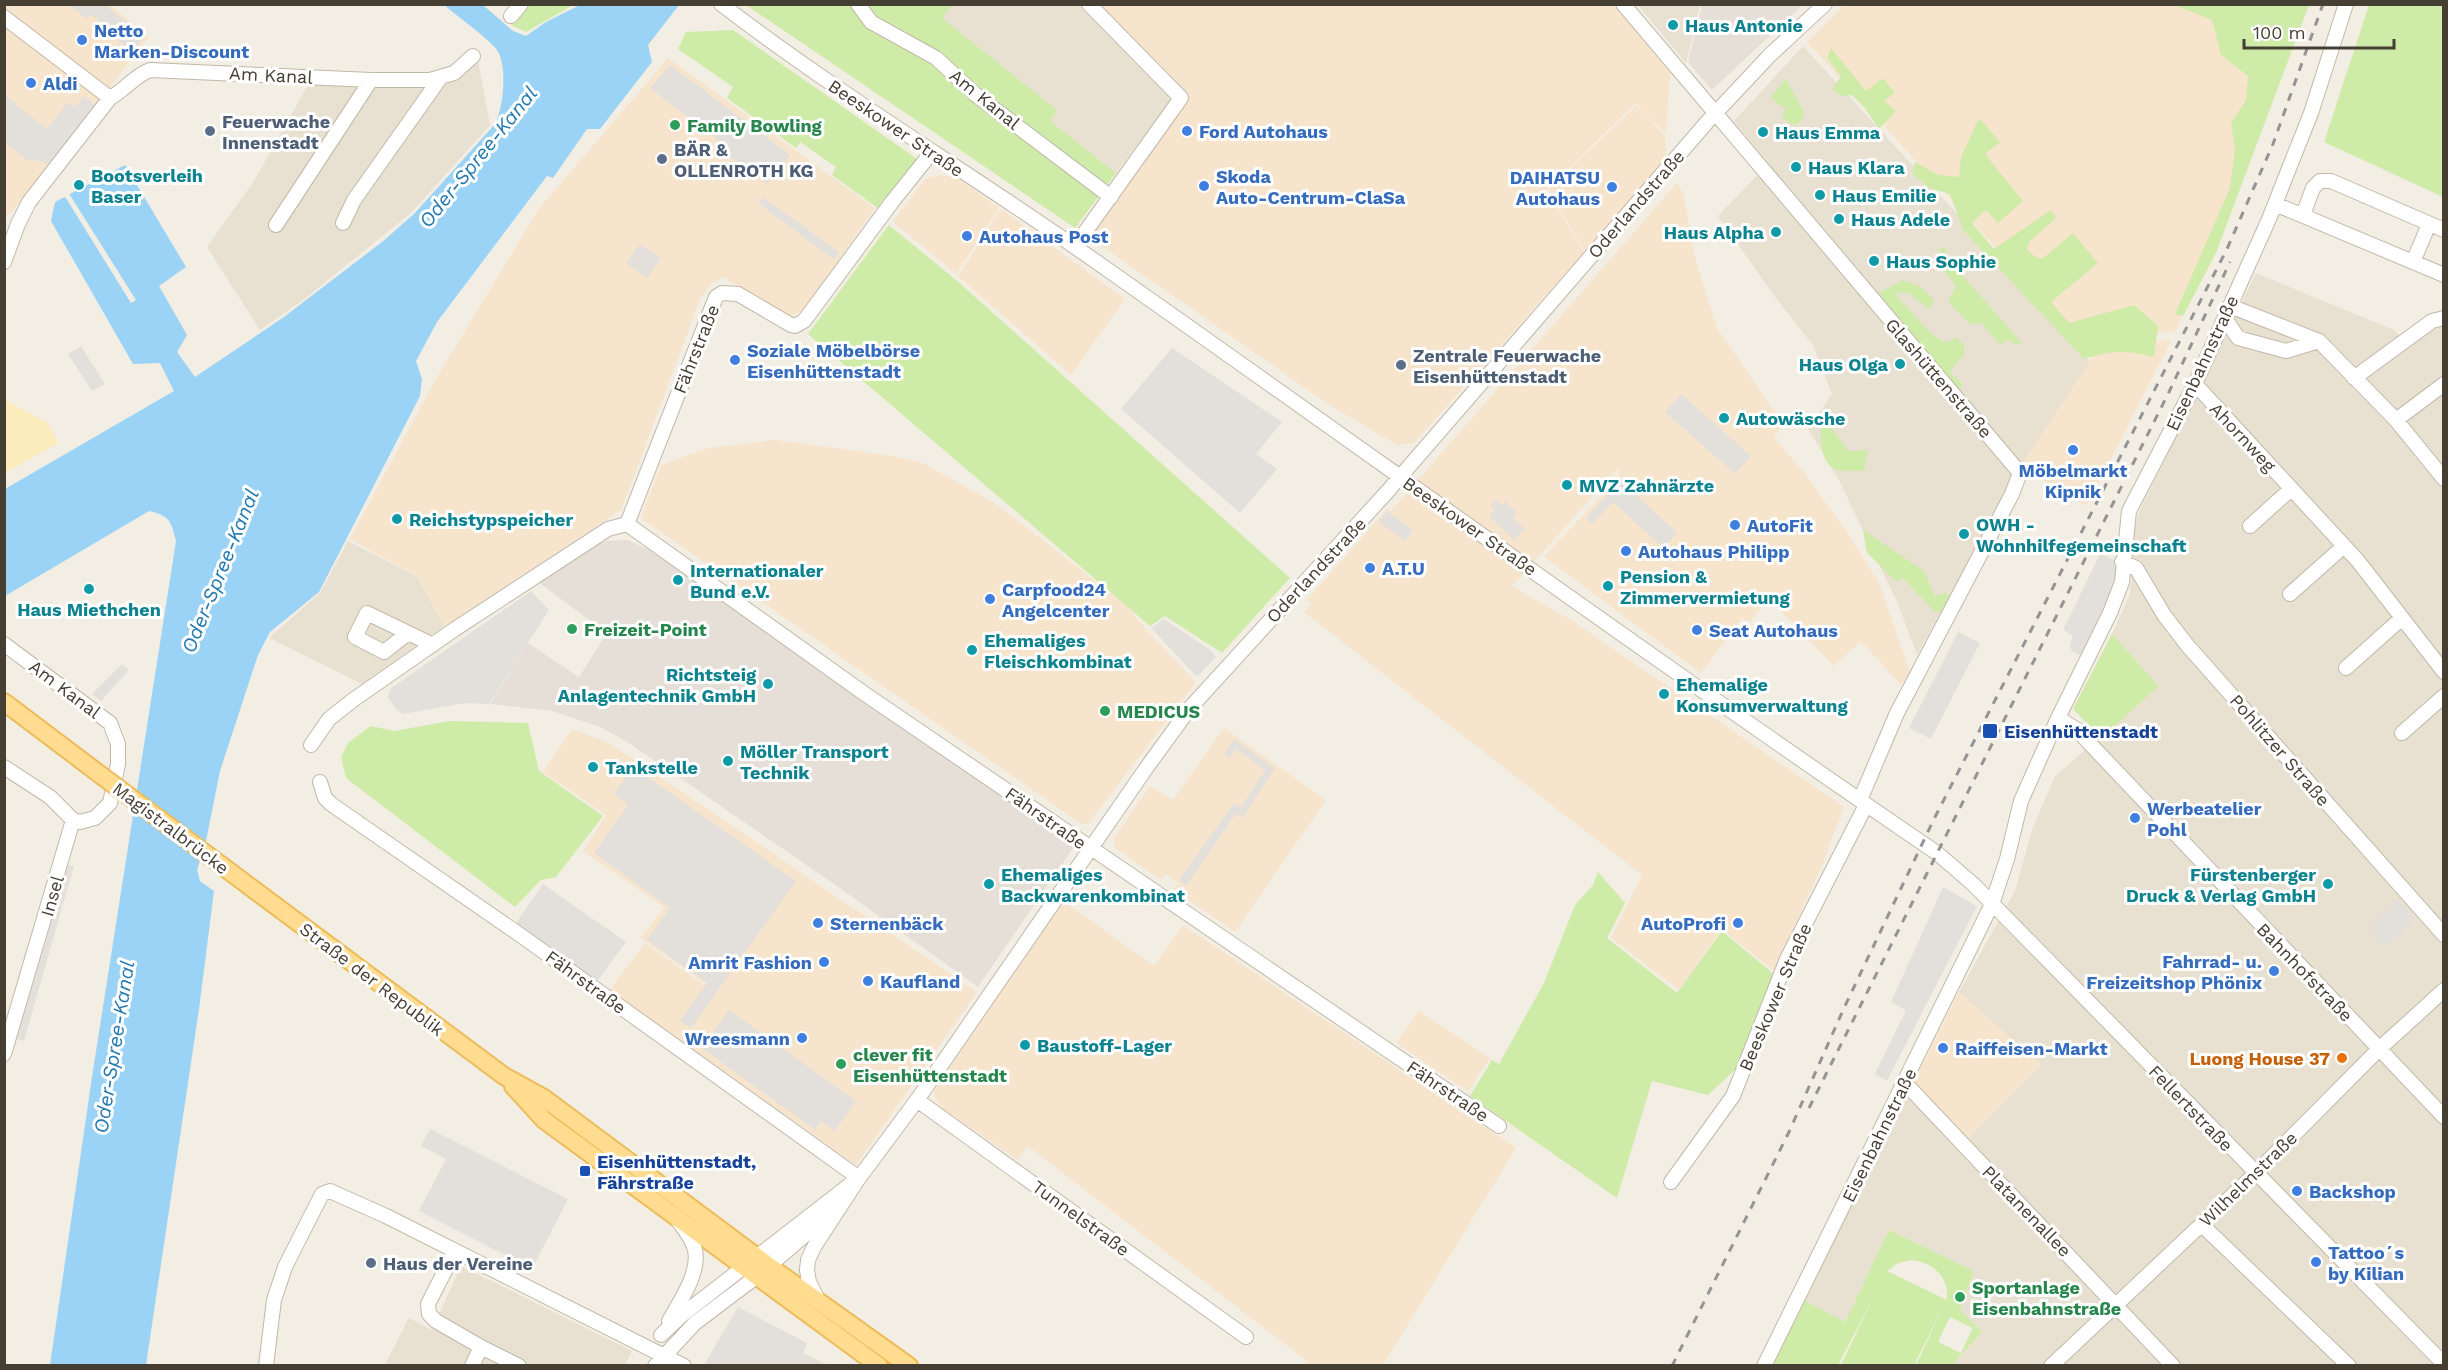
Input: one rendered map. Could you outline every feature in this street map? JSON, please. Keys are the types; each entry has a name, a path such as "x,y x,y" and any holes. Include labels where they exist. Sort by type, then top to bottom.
{"main road":[{"name":"Magistralbrücke","path":"4,702 241,880"},
{"name":"Straße der Republik","path":"241,880 504,1076 544,1098 764,1262 909,1365"},
{"name":"Straße der Republik","path":"504,1076 544,1120 677,1220 879,1365"}],"street":[{"path":"511,16 521,4"},
{"name":"Beeskower Straße","path":"721,4 776,47 1075,246 1937,853"},
{"name":"Am Kanal","path":"858,4 871,22 936,58 976,95 1111,197"},
{"path":"1075,246 1181,98 1089,4"},
{"name":"Glashüttenstraße","path":"1623,4 2020,473 2012,494 1897,712 1863,803"},
{"name":"Oderlandstraße","path":"819,1302 809,1282 808,1260 843,1203 1190,708 1400,477 1714,113 1770,55 1825,4"},
{"name":"Eisenbahnstraße","path":"2058,718 2110,613 2122,582 2122,562 2129,511 2195,384 2275,204 2311,113 2346,4"},
{"path":"4,16 110,98"},
{"name":"Am Kanal","path":"4,262 29,202 110,98 119,93 138,75 150,70 371,80 430,80 454,73 473,56"},
{"name":"Am Kanal","path":"344,223 354,200 441,77"},
{"path":"276,225 371,80"},
{"name":"Fährstraße","path":"932,152 892,201 804,321 795,326 738,294 722,292 716,297 627,524 865,694 1499,1126"},
{"path":"2303,215 2313,188 2320,181 2331,181 2444,230"},
{"path":"2275,204 2444,275"},
{"path":"2413,262 2429,224"},
{"path":"2227,312 2319,342 2396,420 2444,479"},
{"path":"2227,312 2238,338 2286,351 2319,342"},
{"path":"2354,378 2432,321 2444,318"},
{"name":"Ahornweg","path":"2195,384 2344,546 2444,672"},
{"path":"2396,420 2444,384"},
{"path":"2250,526 2291,489"},
{"path":"311,745 329,719 353,700 608,529 627,524"},
{"path":"2290,594 2344,546"},
{"name":"Pohlitzer Straße","path":"2122,562 2136,568 2164,615 2187,645 2444,935"},
{"path":"2346,668 2402,618"},
{"path":"408,633 433,645"},
{"name":"Am Kanal","path":"4,644 110,723 118,744 118,764 110,803 106,810 95,818 80,822 73,820"},
{"path":"2402,733 2444,696"},
{"path":"1992,904 2021,801 2058,718"},
{"name":"Bahnhofstraße","path":"2058,718 2076,729 2444,1117"},
{"path":"4,767 50,797 73,820"},
{"name":"Fährstraße","path":"321,782 325,798 331,804 859,1178"},
{"name":"Beeskower Straße","path":"1671,1182 1733,1096 1787,959 1863,803"},
{"name":"Insel","path":"4,1054 73,820"},
{"name":"Fellertstraße","path":"1937,853 1974,885 2255,1174 2444,1364"},
{"path":"1974,885 1989,882 2001,876"},
{"name":"Eisenbahnstraße","path":"1764,1365 1992,904"},
{"name":"Wilhelmstraße","path":"2051,1365 2255,1174 2379,1049 2444,990"},
{"name":"Platanenallee","path":"1905,1083 2173,1365"},
{"name":"Tunnelstraße","path":"917,1100 1246,1337"},
{"name":"Oderlandstraße","path":"764,1262 859,1178"},
{"path":"266,1365 274,1300 285,1267 322,1194 330,1191 386,1216 658,1357 684,1365"},
{"name":"Oderlandstraße","path":"764,1262 843,1203"},
{"path":"658,1357 661,1335 686,1289 696,1264 695,1250 677,1220"},
{"path":"2201,1224 2349,1365"},
{"path":"455,1251 428,1304 429,1314 436,1321 481,1347 519,1365"},
{"path":"661,1335 682,1315 743,1267 764,1262"},
{"path":"647,1365 695,1323 756,1277 764,1262"},
{"path":"472,1365 481,1347"}],"shaded area":[{"path":"1702,4 1803,5 1712,90 1688,62"},
{"path":"5,5 110,5 149,37 12,212 5,217"},
{"path":"69,5 105,5 144,37 132,52 103,28 105,25 91,14 87,19"},
{"path":"952,5 1098,5 1128,38 1190,93 1169,102 1116,173 1049,121 1056,110 941,18"},
{"path":"1098,5 1613,5 1670,72 1666,134 1636,103 1546,190 1584,252 1414,443 1397,445 1328,404 1089,237 1190,93 1128,38"},
{"path":"1638,5 1700,5 1686,63"},
{"path":"1844,5 2298,5 2176,331 2083,343 1807,42"},
{"path":"1803,46 2085,353 2090,362 2022,464 1917,655 1898,604 1839,480 1808,429 1832,394 1813,345 1775,297 1718,216 1769,163 1734,121"},
{"path":"668,58 875,208 802,312 787,316 723,277 712,283 701,297 621,510 444,626 419,577 350,539 437,377 538,210"},
{"path":"478,61 490,125 411,213 303,300 260,330 207,247 254,181 309,83 430,84 458,80"},
{"path":"670,65 790,155 767,184 715,146 718,140 650,88"},
{"path":"6,96 47,129 68,102 75,107 84,96 98,107 50,166 42,161 27,160 5,142"},
{"path":"1637,105 1665,136 1667,162 1586,253 1548,190"},
{"path":"940,175 956,177 999,208 956,274 893,222 925,179"},
{"path":"1677,183 1683,193 1695,258 1717,328 1783,424 1774,438 1805,474 1847,532 1879,583 1910,672 1901,685 1861,641 1834,666 1768,598 1750,622 1742,618 1701,673 1544,557 1618,478 1620,466 1512,586 1571,620 1844,807 1822,865 1774,971 1722,929 1679,990 1611,938 1642,875 1304,612 1311,604 1307,600 1387,509 1391,511"},
{"path":"763,197 839,252 834,260 758,203"},
{"path":"1001,209 1125,299 1071,375 958,276"},
{"path":"640,244 661,258 647,278 626,263"},
{"path":"2256,273 2394,330 2408,345 2435,325 2443,323 2443,1365 1952,1365 1982,1332 1960,1310 1974,1271 1889,1230 1845,1322 1804,1300 1906,1095 1924,1110 1959,1147 2041,1065 1959,992 2015,891 2032,830 2055,776 2159,686 2112,634 2130,594 2134,532 2138,514"},
{"path":"2172,339 2087,506 2058,491 2022,464 2096,352"},
{"path":"81,346 105,384 92,391 68,354"},
{"path":"1172,348 1282,422 1256,454 1277,469 1240,513 1121,409"},
{"path":"1681,394 1751,456 1735,474 1665,412"},
{"path":"775,440 893,456 923,463 999,506 1128,607 1147,631 1196,682 1088,824 1080,823 641,518 661,465 709,448"},
{"path":"1626,475 1632,481 1628,487 1677,533 1663,548 1613,502 1592,524 1586,518"},
{"path":"1496,500 1502,505 1505,501 1517,513 1513,518 1525,529 1514,540 1489,516 1495,509 1490,505"},
{"path":"1387,511 1413,530 1405,541 1378,522"},
{"path":"627,540 652,551 1074,847 978,987 834,884 629,743 600,727 552,711 490,704 528,643 579,677 607,633 538,582 573,557 606,541"},
{"path":"348,541 418,577 444,626 362,684 269,638 320,593"},
{"path":"2100,554 2114,560 2117,580 2108,607 2081,656 2071,650 2073,636 2063,630"},
{"path":"531,591 549,610 489,704 465,703 403,714 396,709 388,697 390,689"},
{"path":"1164,619 1212,651 1216,657 1197,677 1151,628"},
{"path":"1958,632 1980,643 1931,739 1909,728"},
{"path":"122,664 129,670 101,701 92,694"},
{"path":"1224,728 1326,800 1235,932 1173,889 1178,883 1166,874 1161,880 1114,847 1114,838 1150,786 1173,800"},
{"path":"572,729 610,743 977,992 856,1165 610,990 645,943 704,985 706,984 641,938 664,907 583,851 606,815 543,772"},
{"path":"1234,739 1275,768 1243,818 1236,814 1186,886 1179,880 1234,803 1241,807 1265,770 1236,749 1230,758 1224,754"},
{"path":"633,767 796,881 691,1028 680,1021 707,983 647,940 670,908 594,853 628,805 614,794"},
{"path":"68,865 74,866 24,1041 17,1039"},
{"path":"543,884 626,942 595,984 514,926"},
{"path":"1943,887 1977,906 1887,1081 1875,1074 1906,1010 1891,1002"},
{"path":"2397,899 2415,919 2386,947 2368,928"},
{"path":"1063,901 1154,966 1183,925 1516,1148 1383,1365 1312,1365 1028,1146 1018,1160 942,1108 935,1098 934,1091"},
{"path":"1959,992 2041,1065 1968,1138 1914,1082"},
{"path":"729,1010 856,1101 835,1131 821,1121 815,1130 702,1048"},
{"path":"1419,1011 1490,1058 1468,1091 1396,1043"},
{"path":"430,1129 568,1199 532,1269 419,1211 446,1159 421,1146"},
{"path":"461,1266 632,1351 625,1365 384,1366 409,1318 432,1330"},
{"path":"738,1307 807,1343 803,1353 827,1365 704,1365"}],"green space":[{"path":"529,5 573,5 526,32 511,25"},
{"path":"746,5 952,5 942,18 1057,110 1050,121 1116,173 1075,228"},
{"path":"2174,5 2309,5 2216,253 2183,316 2175,314 2230,188 2235,149 2231,123 2246,100 2248,76 2221,55 2212,20"},
{"path":"2369,5 2443,5 2443,197 2324,142"},
{"path":"733,30 917,159 879,209 832,175 836,167 800,142 796,148 727,98 733,87 678,49 686,32"},
{"path":"1831,48 1866,91 1883,78 1895,93 1884,101 1896,111 1879,129 1864,107 1852,95 1841,96 1833,89 1841,76 1827,58"},
{"path":"1786,79 1805,115 1798,124 1791,125 1782,117 1786,108 1777,104 1771,97"},
{"path":"1979,118 2000,142 1985,154 2023,201 1998,223 1986,210 1972,223 1994,249 2051,210 2056,218 2029,242 2027,250 2042,259 2073,233 2098,263 2051,302 2069,323 2134,305 2158,326 2154,357 2119,352 2084,359 1963,230 1950,194 1929,188 1912,173 1915,162 1938,175 1959,177 1961,157"},
{"path":"889,225 956,280 1290,578 1222,653 1165,616 1150,626 808,334"},
{"path":"1944,246 1948,259 2021,342 2016,345 2006,339 2001,345 1981,323 1970,324 1948,302 1956,286 1941,266 1939,250"},
{"path":"1903,280 1921,287 1935,301 1928,309 1909,293 1899,292 1896,296 1933,335 1946,343 1957,337 1964,345 1964,354 1950,372 1963,384 1956,392 1879,293"},
{"path":"1822,421 1832,429 1848,451 1868,450 1864,471 1838,470 1830,466 1823,454"},
{"path":"1863,530 1924,571 1935,596 1946,593 1951,599 1942,612 1935,612 1902,577 1897,582 1867,553"},
{"path":"2112,634 2159,686 2101,738 2073,709"},
{"path":"450,721 528,723 539,771 603,816 556,877 541,880 515,907 346,778 341,757 349,742 371,726 394,731"},
{"path":"1598,872 1625,903 1607,938 1677,993 1722,931 1776,976 1742,1063 1708,1095 1652,1081 1617,1198 1470,1096 1492,1060 1499,1064 1544,983 1575,905 1593,885"},
{"path":"1889,1230 1974,1271 1960,1310 1982,1332 1952,1365 1916,1365 1946,1301 1914,1365 1841,1365 1873,1298 1838,1365 1771,1366 1804,1300 1845,1322","holes":["1912,1260 1927,1264 1939,1272 1945,1284 1947,1300 1887,1271 1898,1263","1950,1317 1973,1328 1961,1353 1938,1342"]}],"sand":[{"path":"5,400 48,423 58,443 5,473"}],"water":[{"name":"Oder-Spree-Kanal","path":"444,5 483,5 513,31 526,36 546,22 580,5 679,5 648,45 652,62 600,129 587,129 553,178 547,176 437,322 416,361 422,379 420,396 319,592 270,632 258,655 220,771 205,846 197,870 200,881 214,891 199,1009 146,1365 50,1365 92,1077 176,541 169,521 162,515 149,511 5,596 5,489 174,391 160,363 133,364 51,221 55,202 125,165 186,267 159,286 187,335 177,352 195,377 284,317 382,242 414,214 496,123 503,86 502,66 497,50"}],"pier":[{"path":"68,192 136,300 131,303 64,195"}],"railway":[{"path":"1672,1366 1789,1132 1844,1008 1934,819 2227,249 2273,144 2323,4"},
{"path":"1809,1108 2169,392 2230,262"}],"place":[{"name":"Haus Antonie","path":"1673,25"},
{"name":"Netto Marken-Discount","path":"82,40"},
{"name":"Aldi","path":"31,83"},
{"name":"Family Bowling","path":"675,125"},
{"name":"Feuerwache Innenstadt","path":"210,131"},
{"name":"Ford Autohaus","path":"1187,131"},
{"name":"Haus Emma","path":"1763,132"},
{"name":"BÄR & OLLENROTH KG","path":"662,159"},
{"name":"Haus Klara","path":"1796,167"},
{"name":"Bootsverleih Baser","path":"79,185"},
{"name":"Skoda Auto-Centrum-ClaSa","path":"1204,186"},
{"name":"DAIHATSU Autohaus","path":"1612,187"},
{"name":"Haus Emilie","path":"1820,195"},
{"name":"Haus Adele","path":"1839,219"},
{"name":"Haus Alpha","path":"1776,232"},
{"name":"Autohaus Post","path":"967,236"},
{"name":"Haus Sophie","path":"1874,261"},
{"name":"Soziale Möbelbörse Eisenhüttenstadt","path":"735,360"},
{"name":"Haus Olga","path":"1900,364"},
{"name":"Zentrale Feuerwache Eisenhüttenstadt","path":"1401,365"},
{"name":"Autowäsche","path":"1724,418"},
{"name":"Möbelmarkt Kipnik","path":"2073,450"},
{"name":"MVZ Zahnärzte","path":"1567,485"},
{"name":"Reichstypspeicher","path":"397,519"},
{"name":"AutoFit","path":"1735,525"},
{"name":"OWH - Wohnhilfegemeinschaft","path":"1964,534"},
{"name":"Autohaus Philipp","path":"1626,551"},
{"name":"A.T.U","path":"1370,568"},
{"name":"Internationaler Bund e.V.","path":"678,580"},
{"name":"Pension & Zimmervermietung","path":"1608,586"},
{"name":"Haus Miethchen","path":"89,589"},
{"name":"Carpfood24 Angelcenter","path":"990,599"},
{"name":"Freizeit-Point","path":"572,629"},
{"name":"Seat Autohaus","path":"1697,630"},
{"name":"Ehemaliges Fleischkombinat","path":"972,650"},
{"name":"Richtsteig Anlagentechnik GmbH","path":"768,684"},
{"name":"Ehemalige Konsumverwaltung","path":"1664,694"},
{"name":"MEDICUS","path":"1105,711"},
{"name":"Eisenhüttenstadt","path":"1990,731"},
{"name":"Möller Transport Technik","path":"728,761"},
{"name":"Tankstelle","path":"593,767"},
{"name":"Werbeatelier Pohl","path":"2135,818"},
{"name":"Ehemaliges Backwarenkombinat","path":"989,884"},
{"name":"Fürstenberger Druck & Verlag GmbH","path":"2328,884"},
{"name":"Sternenbäck","path":"818,923"},
{"name":"AutoProfi","path":"1738,923"},
{"name":"Amrit Fashion","path":"824,962"},
{"name":"Fahrrad- u. Freizeitshop Phönix","path":"2274,971"},
{"name":"Kaufland","path":"868,981"},
{"name":"Wreesmann","path":"802,1038"},
{"name":"Baustoff-Lager","path":"1025,1045"},
{"name":"Raiffeisen-Markt","path":"1943,1048"},
{"name":"Luong House 37","path":"2342,1058"},
{"name":"clever fit Eisenhüttenstadt","path":"841,1064"},
{"name":"Eisenhüttenstadt, Fährstraße","path":"585,1171"},
{"name":"Backshop","path":"2297,1191"},
{"name":"Tattoo´s by Kilian","path":"2316,1262"},
{"name":"Haus der Vereine","path":"371,1263"},
{"name":"Sportanlage Eisenbahnstraße","path":"1960,1297"}]}
